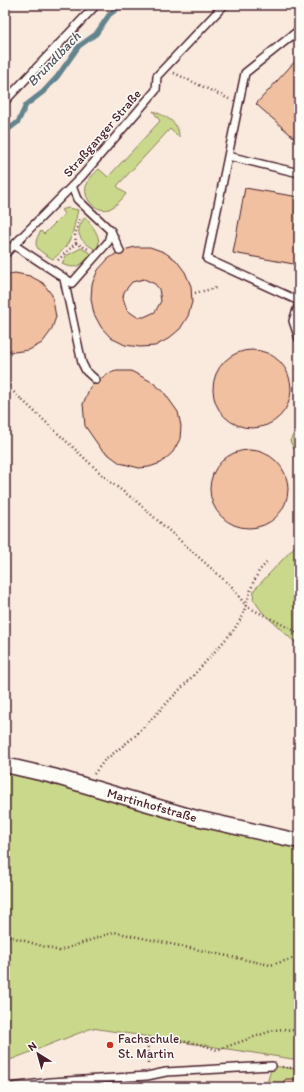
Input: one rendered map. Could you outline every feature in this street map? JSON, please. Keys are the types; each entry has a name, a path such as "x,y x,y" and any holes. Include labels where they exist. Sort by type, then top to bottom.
{"street":[{"name":"Martinhofstraße","path":"5,765 94,788 196,818 299,842"}],"lane":[{"path":"5,101 96,5"},
{"name":"Straßganger Straße","path":"5,254 72,186 156,90 158,76 224,5"},
{"path":"299,30 245,73 206,259 299,303 292,321 299,339"},
{"path":"228,156 299,173"},
{"path":"72,186 77,199 111,230 120,251"},
{"path":"14,245 72,284 108,242 111,230"},
{"path":"64,278 82,363 86,371 96,380"},
{"path":"11,1087 51,1082 147,1076 166,1072 272,1066"}],"path":[{"path":"164,69 238,103"},
{"path":"49,269 76,243 75,235 85,206"},
{"path":"194,293 216,288"},
{"path":"5,384 109,481 136,501 232,587 246,606 293,630 299,636"},
{"path":"94,788 95,771 104,761 135,736 193,676 233,631 242,617 253,583 259,571 268,561"},
{"path":"5,935 59,951 114,932 270,965 299,957"},
{"path":"147,1076 148,1041 167,1039 200,1044 217,1050 274,1030 284,1029 299,1031"},
{"path":"272,1066 299,1069"}],"green space":[{"path":"153,111 171,120 179,132 179,138 170,129 117,186 126,194 121,200 109,209 99,209 90,203 86,194 89,180 99,169 108,177 160,121"},
{"path":"68,208 78,210 73,232 68,243 53,259 40,251 36,245 36,241 41,231 44,234 64,214 61,210"},
{"path":"85,217 94,228 98,237 99,241 96,250 82,240 79,233 79,228"},
{"path":"81,248 92,254 85,261 75,267 62,264 66,256"},
{"path":"299,431 299,452 294,449 290,441 293,435"},
{"path":"299,542 299,646 263,613 253,599 254,590"},
{"path":"5,772 117,801 205,828 299,845 299,1060 92,1028 5,1062"},
{"path":"272,1066 299,1069 299,1087 266,1087"}],"building":[{"path":"299,57 299,142 256,104"},
{"path":"245,188 299,197 299,265 233,253"},
{"path":"135,247 150,247 164,252 176,260 185,272 191,286 192,302 188,316 180,329 168,339 155,346 140,347 125,345 111,338 101,327 94,314 91,299 92,284 98,270 108,259 120,251","holes":["144,279 155,284 159,289 161,301 155,312 144,317 137,317 127,310 123,298 124,292 132,282"]},
{"path":"15,273 30,276 43,283 52,295 56,317 51,331 42,343 29,350 14,352 5,350 5,275"},
{"path":"252,350 267,353 279,362 288,374 291,389 288,404 279,416 267,425 252,428 237,425 225,416 216,404 213,389 216,374 225,362 237,353"},
{"path":"116,371 131,371 152,382 163,391 178,412 181,426 180,439 173,452 161,463 149,467 139,468 120,463 101,449 85,426 83,404 90,387 107,374"},
{"path":"241,450 257,450 271,456 282,467 288,481 288,497 282,511 271,522 257,528 241,528 227,522 216,511 210,497 210,481 216,467 227,456"},
{"path":"286,1079 299,1079 299,1087 281,1087 282,1083"}],"waterway":[{"name":"Bründlbach","path":"5,132 18,122 26,105 43,92 57,77 79,46 96,34 109,15 122,5"}],"place":[{"name":"Fachschule St. Martin","path":"110,1045"}]}
